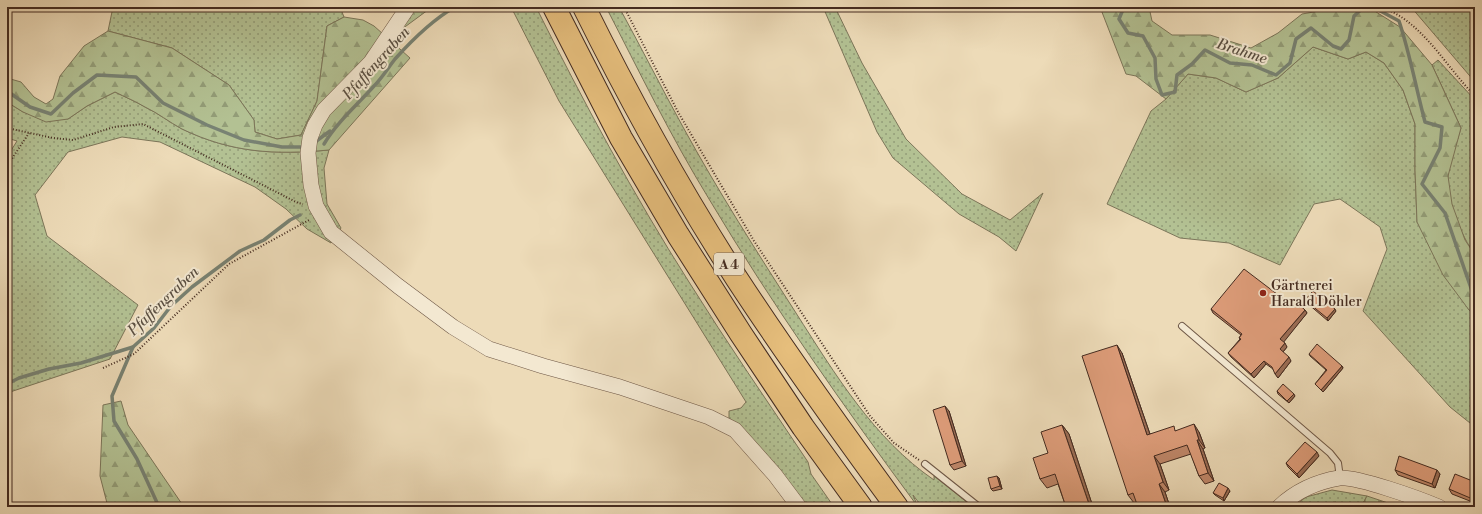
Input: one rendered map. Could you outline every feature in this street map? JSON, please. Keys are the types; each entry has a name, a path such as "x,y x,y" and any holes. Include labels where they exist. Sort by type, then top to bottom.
{"highway":[{"name":"A 4","path":"554,7 621,138 678,235 749,346 860,507"},
{"name":"A 4","path":"584,7 663,155 737,278 829,414 897,507"}],"street":[{"path":"408,7 371,62 324,110 315,125 308,154 311,185 318,210 331,232 352,250 453,327 489,349 543,366 620,387 709,417 735,430 775,476 799,507"},
{"path":"1279,507 1292,495 1310,486 1340,478 1363,482 1439,507"}],"lane":[{"path":"1182,326 1330,453 1338,463 1340,478"},
{"path":"925,464 979,507"}],"path":[{"path":"624,7 678,112 767,261 870,416 894,443 925,464"},
{"path":"1380,7 1394,13 1412,24 1475,96"},
{"path":"7,128 52,138 73,140 114,127 143,124 298,203 318,210"},
{"path":"7,166 29,133"},
{"path":"103,368 134,354 229,264 318,210"}],"green space":[{"path":"113,7 340,7 344,17 327,26 317,101 301,135 277,139 255,132 254,120 229,85 172,48 108,31"},
{"path":"414,7 432,7 398,32"},
{"path":"511,7 536,7 590,112 668,249 808,462 811,474 834,507 805,507 740,428 729,419 729,411 741,408 746,402 559,101"},
{"path":"606,7 619,7 696,151 724,198 811,336 857,404 874,425 912,464 934,480 934,476 973,507 922,507 913,495 918,507 890,469 810,356 733,239 695,176"},
{"path":"823,7 835,7 862,63 906,139 962,194 1010,220 1043,193 1016,251 999,237 959,214 893,158 877,132"},
{"path":"1100,7 1149,7 1152,21 1172,35 1210,35 1251,48 1278,33 1302,14 1337,8 1373,10 1400,27 1432,65 1461,128 1448,176 1452,204 1465,240 1475,255 1475,313 1469,310 1443,275 1417,222 1415,124 1403,90 1384,63 1366,52 1348,59 1313,47 1278,78 1246,92 1216,78 1188,74 1166,99 1136,76 1126,74"},
{"path":"1411,7 1475,7 1475,82"},
{"path":"344,17 363,20 374,26 410,58 329,150 309,152 272,152 236,148 200,137 182,129 150,109 115,92 87,106 68,119 46,122 23,112 7,102 7,78 21,82 34,97 46,104 53,99 60,76 84,46 108,31 172,48 229,85 254,120 255,132 277,139 301,135 317,101 327,26"},
{"path":"1313,47 1348,59 1366,52 1384,63 1403,90 1415,124 1417,222 1469,310 1475,313 1475,427 1450,407 1363,311 1387,249 1380,227 1340,199 1314,204 1280,265 1229,243 1180,238 1107,204 1151,111 1166,99 1188,74 1216,78 1246,92 1278,78"},
{"path":"1438,60 1475,100 1475,255 1456,218 1452,207 1448,186 1451,158 1461,128 1432,65"},
{"path":"115,92 150,109 182,129 200,137 236,148 272,152 309,152 329,150 324,168 327,204 341,228 331,243 307,229 286,209 255,187 160,142 122,137 68,152 35,195 47,236 138,305 110,359 7,393 7,157 17,141 7,138 7,102 23,112 68,119 87,106"},
{"path":"121,401 128,425 184,507 108,507 100,476 103,405"},
{"path":"1332,490 1367,496 1361,507 1293,507 1306,497"},
{"path":"1367,496 1400,507 1361,507"}],"building":[{"path":"1244,269 1290,304 1294,300 1305,310 1280,339 1285,343 1280,349 1289,357 1275,374 1272,367 1264,361 1251,374 1228,353 1241,339 1239,338 1242,334 1211,309"},
{"path":"1313,291 1335,309 1327,318 1305,300"},
{"path":"1317,344 1342,366 1321,390 1315,384 1327,370 1309,354"},
{"path":"1117,345 1147,435 1174,426 1175,431 1194,424 1199,440 1197,440 1208,473 1199,476 1187,445 1154,456 1163,482 1159,484 1167,507 1138,507 1133,493 1128,495 1082,356"},
{"path":"1283,384 1294,394 1287,401 1277,391"},
{"path":"945,406 962,461 950,465 933,410"},
{"path":"1062,425 1090,507 1066,507 1055,474 1040,479 1033,458 1048,453 1041,432"},
{"path":"1305,442 1317,452 1297,474 1286,463"},
{"path":"1399,456 1437,470 1432,484 1395,470"},
{"path":"1455,474 1475,482 1475,500 1449,489"},
{"path":"997,476 1000,486 991,489 988,478"},
{"path":"1219,483 1228,488 1223,498 1213,493"},
{"path":"1335,502 1345,507 1332,507"}],"waterway":[{"name":"Pfaffengraben","path":"324,144 341,121 377,83 395,59 409,44 423,30 455,7"},
{"name":"Brahme","path":"1124,7 1119,19 1128,33 1143,36 1155,58 1156,79 1162,95 1175,92 1177,75 1192,64 1205,50 1230,63 1252,65 1276,75 1290,63 1296,39 1311,28 1333,46 1341,49 1349,40 1354,16 1364,7"},
{"name":"Brahme","path":"1373,7 1399,21 1410,58 1425,122 1442,127 1440,148 1422,184 1445,213 1472,291 1475,293"},
{"path":"7,91 30,107 51,114 73,93 97,75 136,77 163,103 207,125 244,140 282,147 302,147"},
{"path":"315,142 330,131"},
{"name":"Pfaffengraben","path":"7,384 19,378 49,369 81,363 133,347 154,328 171,306 192,287 240,251 264,240 290,220 300,215"},
{"path":"133,347 112,396 114,421 137,459 159,507"}],"place":[{"name":"Gärtnerei Harald Döhler","path":"1263,293"}]}
